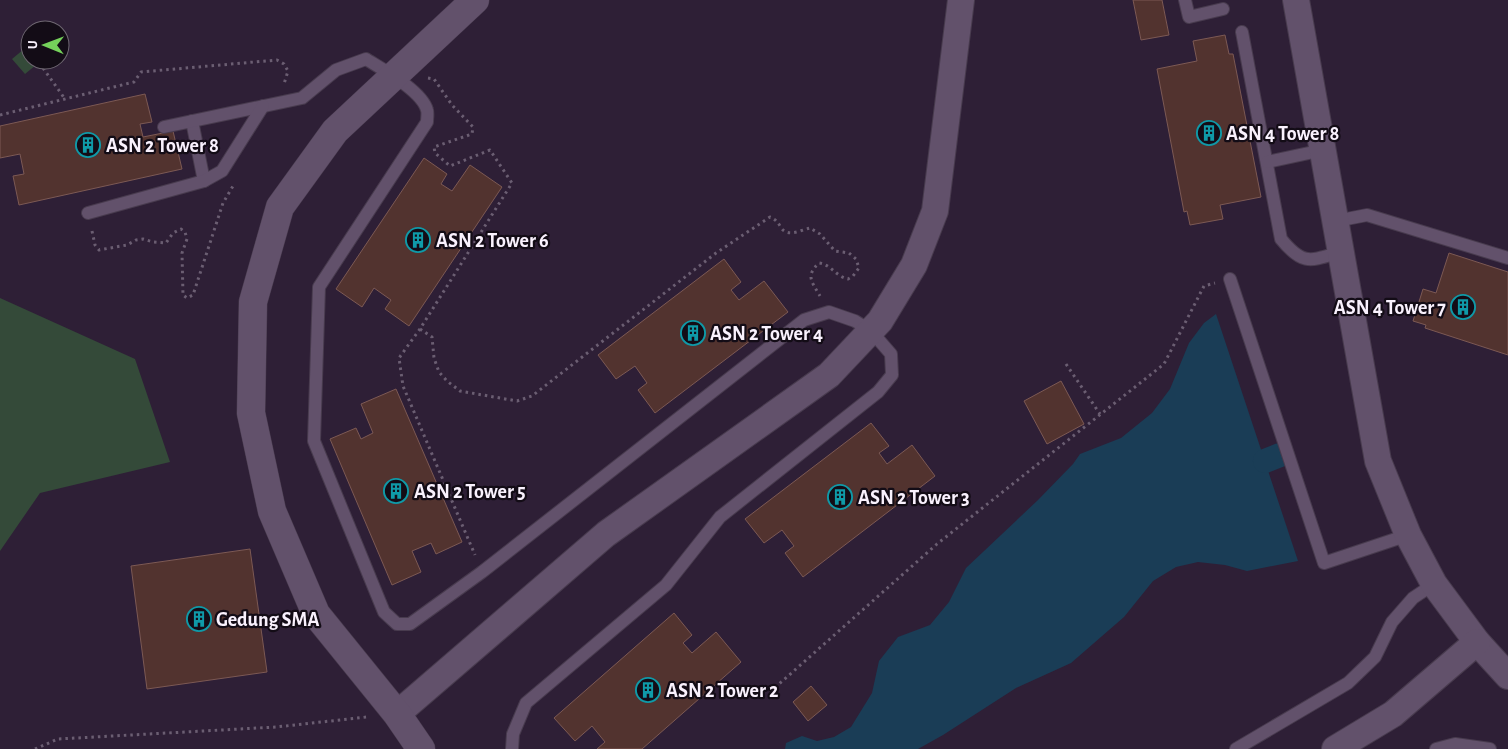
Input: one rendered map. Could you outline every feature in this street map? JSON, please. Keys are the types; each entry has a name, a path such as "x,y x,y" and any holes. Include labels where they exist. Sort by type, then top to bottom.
{"street":[{"path":"421,749 397,714 316,614 272,512 251,413 253,302 280,208 335,131 475,0"},
{"path":"397,714 606,534 828,375 880,321 914,265 935,210 961,0"},
{"path":"1296,0 1378,461 1408,535 1434,584 1477,642 1508,676"},
{"path":"1335,749 1393,714 1477,642"}],"lane":[{"path":"1185,0 1189,17 1223,9"},
{"path":"1242,32 1281,239 1292,253 1312,261 1341,252"},
{"path":"164,127 302,98 336,70 366,59 394,76 418,95 428,110 427,122 319,287 314,441 384,612 397,624 410,624 482,572 804,320 829,312 855,321 871,331 891,354 892,375 878,392 720,517 666,584 526,703 512,734 512,749"},
{"path":"88,212 204,180 222,171 263,106"},
{"path":"192,121 204,180"},
{"path":"1267,162 1323,150"},
{"path":"1336,221 1367,215 1508,258"},
{"path":"1230,279 1324,564 1408,535"},
{"path":"1236,749 1348,683 1375,657 1392,622 1413,598 1434,584"},
{"path":"1436,749 1455,744 1490,749"}],"path":[{"path":"0,115 134,82 141,72 277,60 284,64 288,72 279,103"},
{"path":"44,70 65,99"},
{"path":"394,76 434,79 452,105 473,128 472,134 434,148 434,153 450,166 490,150 512,183 399,358 403,386 482,572"},
{"path":"88,212 95,245 99,250 127,245 136,240 143,239 166,243 173,233 181,230 185,232 187,239 182,253 183,294 186,298 193,295 223,203 237,178"},
{"path":"420,328 432,337 434,358 439,372 460,391 517,401 532,396 716,253 770,217 776,220 784,231 790,234 810,228 820,234 835,251 849,253 856,259 858,268 854,276 848,279 840,277 827,264 819,263 812,270 810,278 829,312"},
{"path":"770,692 937,544 1164,364 1204,286 1230,279"},
{"path":"1066,364 1100,414"},
{"path":"35,749 58,739 276,727 397,714"}],"green space":[{"path":"20,52 20,68 12,59"},
{"path":"22,70 30,70 25,74"},
{"path":"0,298 135,359 170,462 40,493 0,551"}],"water":[{"path":"1216,314 1298,561 1247,571 1225,565 1198,562 1176,567 1153,581 1124,617 1071,663 1016,688 918,749 785,749 786,743 802,736 817,741 834,737 851,727 872,693 879,661 898,637 930,625 949,602 966,568 1038,500 1073,464 1080,454 1121,438 1152,413 1170,389 1189,343 1204,323"}],"building":[{"path":"1133,0 1162,0 1169,35 1141,40"},
{"name":"ASN 4 Tower 8","path":"1225,35 1229,54 1233,54 1261,197 1220,205 1223,219 1190,225 1187,211 1184,212 1157,69 1197,61 1193,41"},
{"name":"ASN 2 Tower 8","path":"145,94 152,122 140,124 143,137 173,131 182,169 19,205 13,176 24,174 20,154 0,158 0,126"},
{"name":"ASN 2 Tower 6","path":"424,158 447,174 441,184 452,191 470,165 502,187 409,326 385,309 391,300 374,288 362,307 336,289"},
{"name":"ASN 4 Tower 7","path":"1449,253 1508,272 1508,355 1425,328 1426,325 1413,321 1423,289 1436,293"},
{"name":"ASN 2 Tower 4","path":"724,259 741,282 731,290 739,300 764,281 788,312 655,413 638,390 647,383 635,366 616,379 598,355"},
{"path":"1061,381 1084,424 1047,444 1024,401"},
{"name":"ASN 2 Tower 5","path":"396,389 462,542 436,554 431,543 412,551 421,572 392,585 330,439 356,428 361,439 373,433 361,404"},
{"name":"ASN 2 Tower 3","path":"871,423 889,446 879,453 887,464 912,445 935,476 803,577 785,553 794,546 782,530 764,543 745,519"},
{"name":"Gedung SMA","path":"250,549 267,672 147,689 131,566"},
{"name":"ASN 2 Tower 2","path":"674,613 692,635 683,643 692,653 716,632 741,662 642,749 597,749 605,742 592,726 575,741 554,718"},
{"path":"811,686 827,705 808,721 793,702"}],"waterway":[{"path":"1265,461 1280,455"}],"place":[{"name":"ASN 4 Tower 8","path":"1209,133"},
{"name":"ASN 2 Tower 8","path":"88,145"},
{"name":"ASN 2 Tower 6","path":"418,240"},
{"name":"ASN 4 Tower 7","path":"1463,307"},
{"name":"ASN 2 Tower 4","path":"693,333"},
{"name":"ASN 2 Tower 5","path":"396,491"},
{"name":"ASN 2 Tower 3","path":"840,497"},
{"name":"Gedung SMA","path":"199,619"},
{"name":"ASN 2 Tower 2","path":"648,690"}]}
